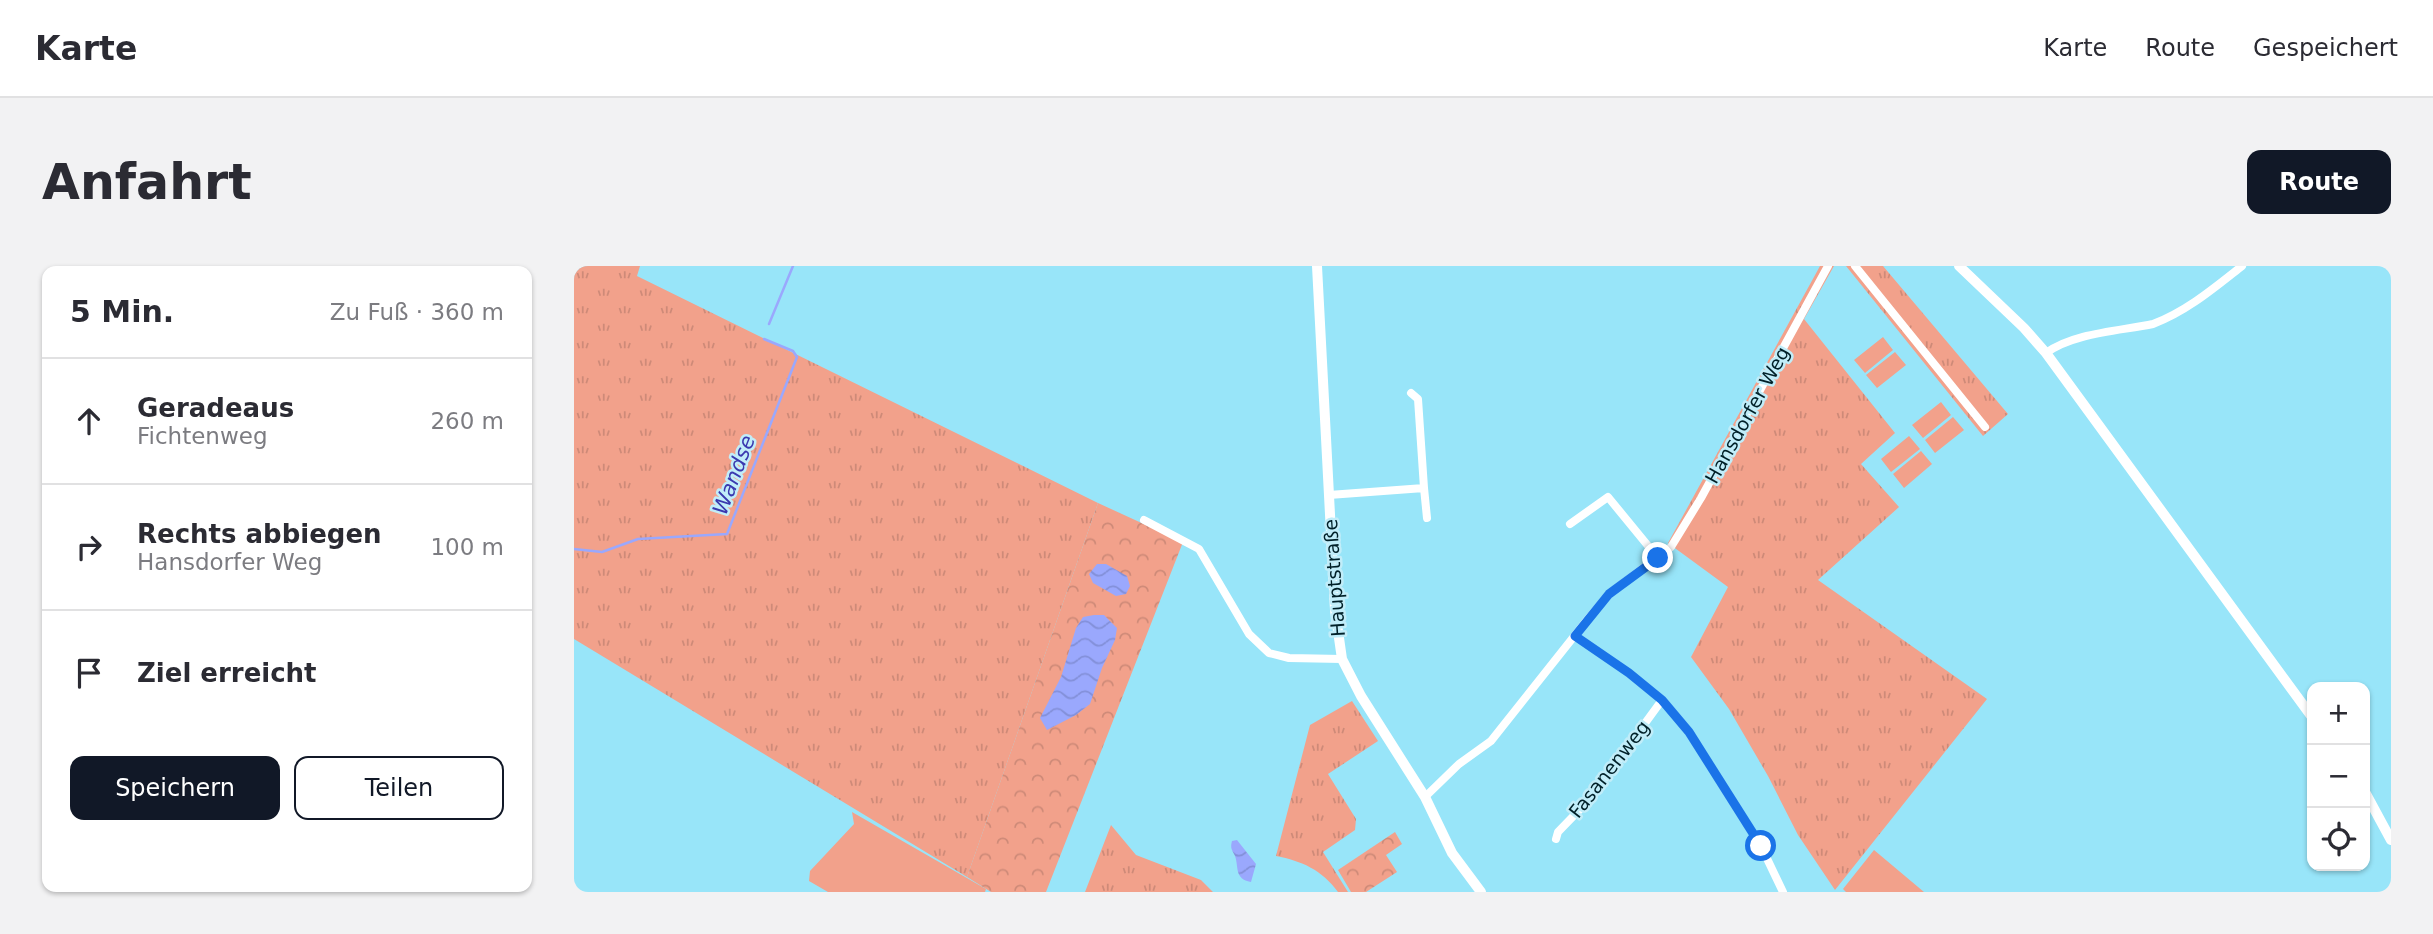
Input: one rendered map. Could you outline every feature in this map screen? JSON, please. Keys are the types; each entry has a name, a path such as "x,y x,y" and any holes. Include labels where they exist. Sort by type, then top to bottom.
{"main road":[{"path":"1959,266 2024,328 2046,353 2307,710"},
{"path":"2370,801 2391,839"}],"street":[{"name":"Hauptstraße","path":"1317,266 1336,630 1342,659 1361,696 1425,797 1444,840 1482,892"},
{"name":"Hansdorfer Weg","path":"1425,797 1459,764 1491,741 1609,594 1671,547 1701,498 1828,266"},
{"path":"1855,266 1985,427"},
{"path":"2046,353 2058,344 2164,320 2191,305 2242,266"},
{"path":"1410,393 1418,399 1427,518"},
{"path":"1329,495 1424,488"},
{"path":"1570,524 1608,497 1658,558"},
{"path":"1144,520 1199,549 1216,574 1248,634 1261,647 1281,657 1342,659"},
{"path":"1575,636 1629,673 1662,700 1689,732 1761,846 1783,892"},
{"name":"Fasanenweg","path":"1556,839 1559,832 1590,799 1662,700"}],"green space":[{"path":"574,266 640,266 637,276 1098,503 967,877 574,639"},
{"path":"1820,266 1834,266 1804,319 1895,433 1861,464 1899,507 1818,580 1987,699 1835,890 1798,835 1729,709 1691,657 1728,587 1668,543"},
{"path":"1846,266 1883,266 2008,414 1983,436"},
{"path":"1883,337 1893,350 1865,373 1854,360"},
{"path":"1895,352 1906,365 1877,388 1866,375"},
{"path":"1941,402 1951,415 1923,438 1912,425"},
{"path":"1953,417 1964,430 1935,453 1925,440"},
{"path":"1909,436 1920,449 1891,472 1881,459"},
{"path":"1921,451 1932,464 1904,488 1893,474"},
{"path":"1098,503 1183,542 1046,892 991,892 967,877"},
{"path":"1352,701 1378,741 1328,774 1356,819 1355,830 1323,852 1348,892 1338,892 1311,868 1276,856 1310,725"},
{"path":"852,812 986,889 985,892 828,892 809,881 810,871 854,824"},
{"path":"1111,825 1136,855 1201,880 1213,892 1085,892"},
{"path":"1395,832 1402,844 1386,855 1397,872 1366,892 1351,892 1338,870"},
{"path":"1874,850 1924,892 1846,892 1843,889"}],"water":[{"path":"1097,564 1106,564 1127,576 1130,586 1126,594 1116,596 1093,583 1089,574"},
{"path":"1104,615 1117,628 1115,640 1090,704 1076,715 1047,730 1040,718 1061,677 1076,628 1083,617"},
{"path":"1237,840 1256,864 1251,882 1242,878 1238,872 1231,846 1232,841"}],"waterway":[{"name":"Wandse","path":"769,324 793,266"},
{"name":"Wandse","path":"574,549 602,552 638,539 727,534 797,357 793,351 764,339"}],"route":[{"path":"1658,558 1609,594 1575,636 1629,673 1662,700 1689,732 1761,846"}]}
